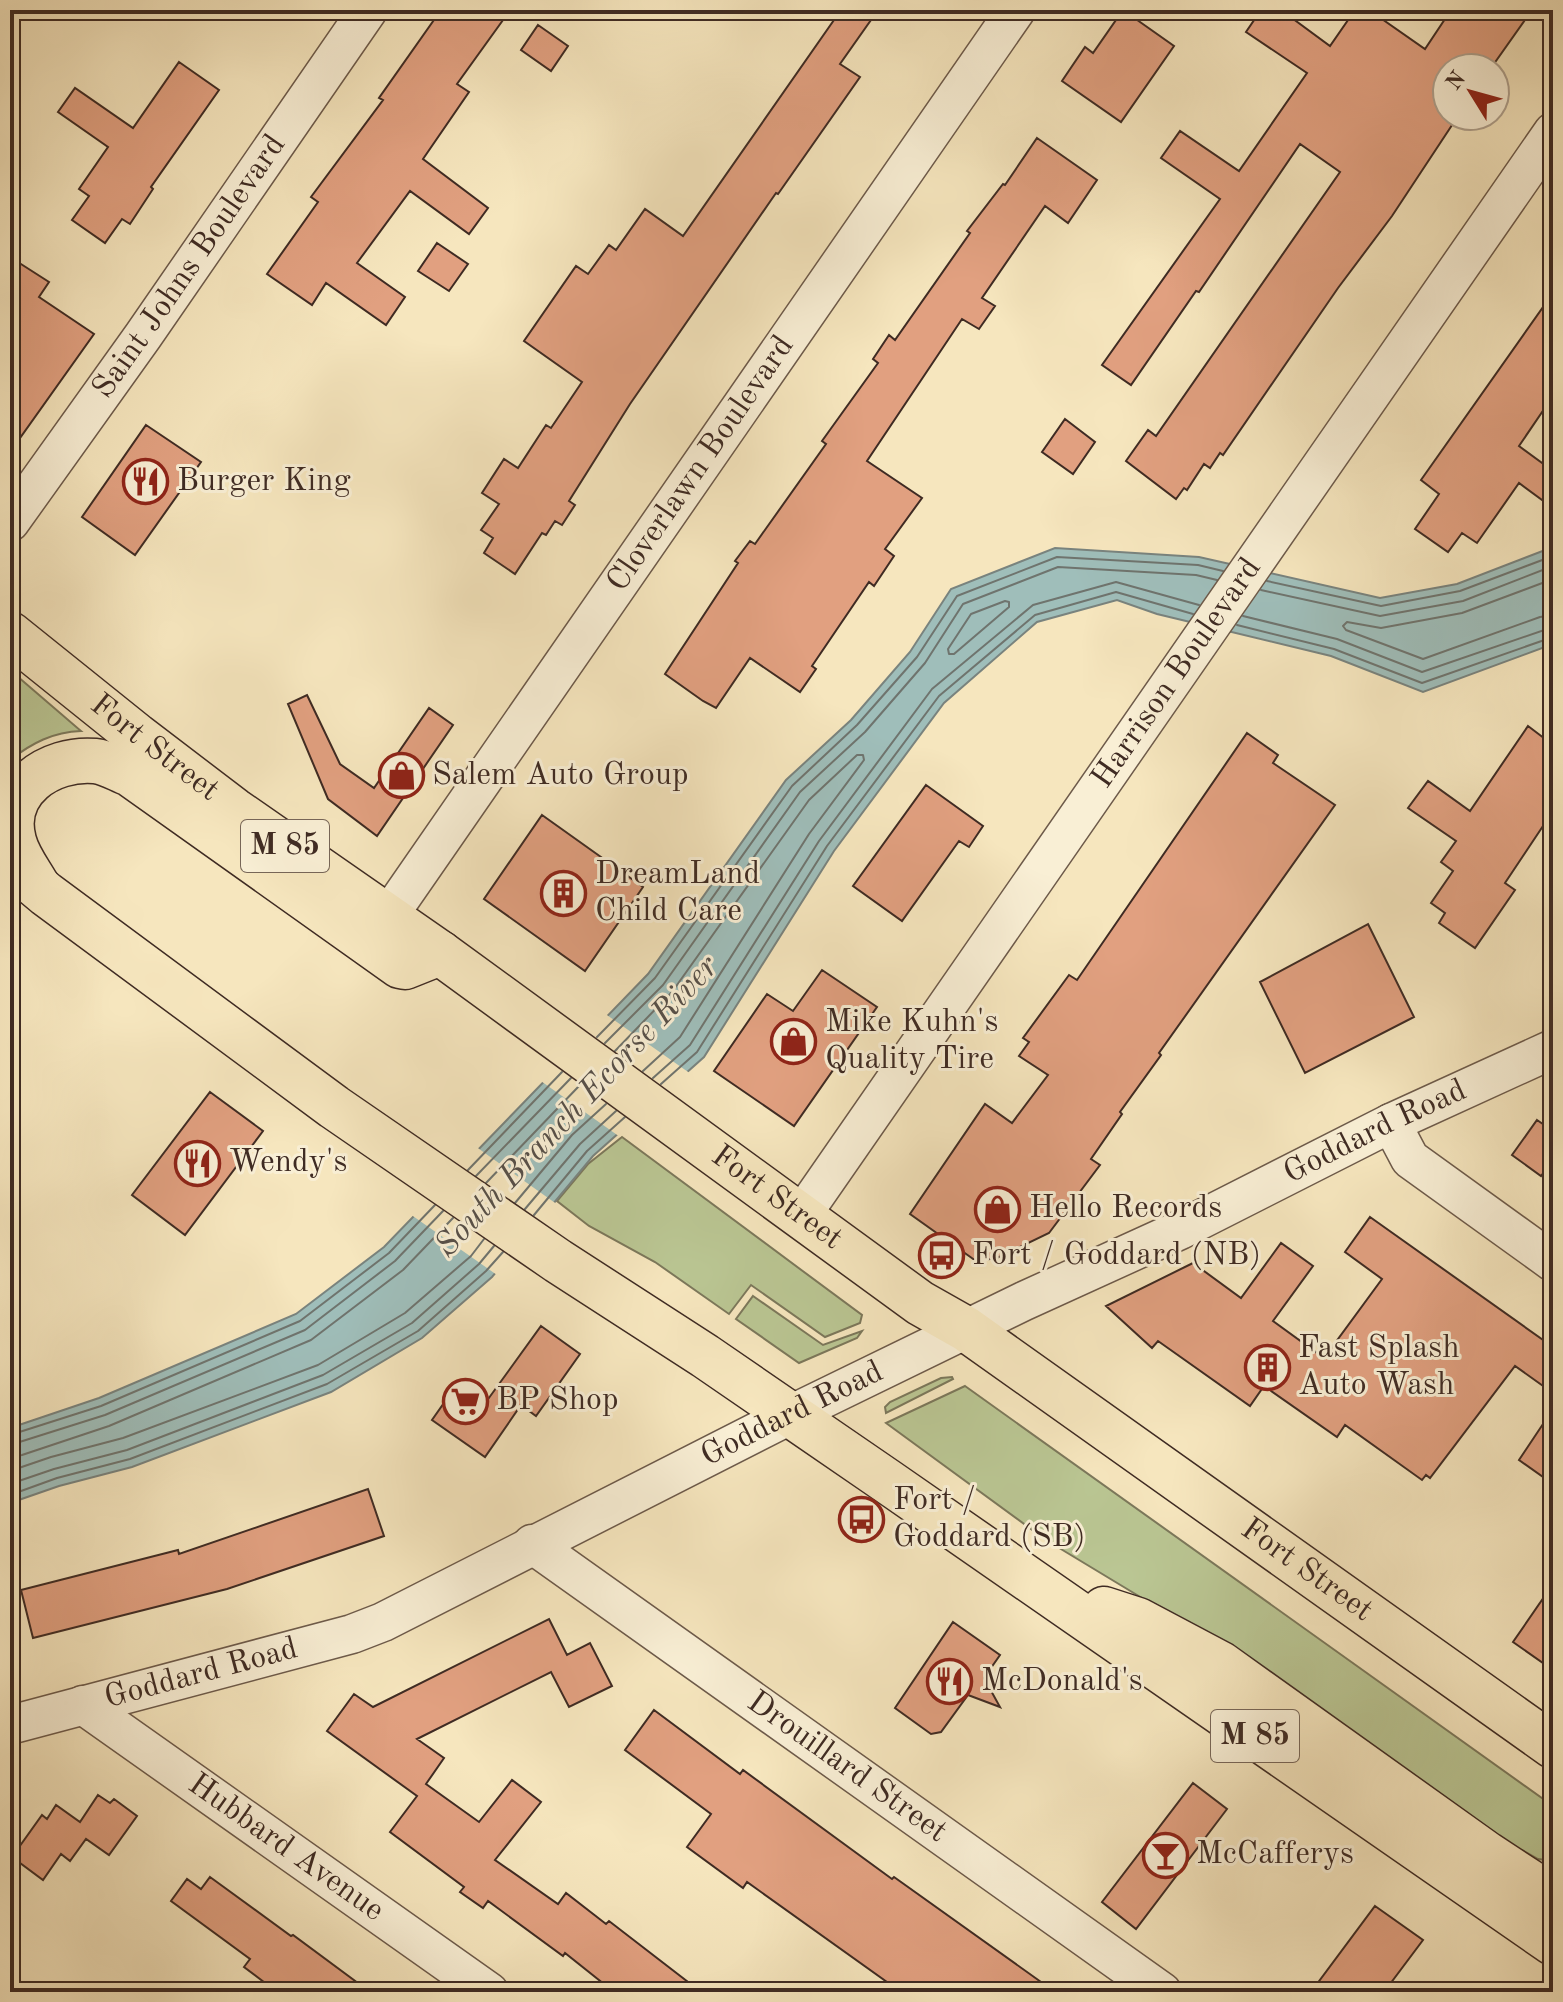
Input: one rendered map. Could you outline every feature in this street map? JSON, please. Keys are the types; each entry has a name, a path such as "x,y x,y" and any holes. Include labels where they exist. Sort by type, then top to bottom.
{"main road":[{"name":"Fort Street","path":"10,634 221,800 440,953 920,1303 966,1329 1553,1746"},
{"path":"25,876 13,841 14,807 19,796 29,782 51,766 69,761 99,761 130,774 400,966 405,967 440,953"},
{"name":"M 85","path":"25,876 334,1107 790,1415 1553,1943"},
{"path":"1045,1590 1138,1620 1221,1664 1487,1854 1553,1894"}],"street":[{"name":"Saint Johns Boulevard","path":"10,522 134,349 368,10"},
{"name":"Cloverlawn Boulevard","path":"387,918 1016,10"},
{"name":"Harrison Boulevard","path":"801,1216 1553,132"},
{"name":"Goddard Road","path":"10,1725 352,1634 383,1622 790,1415 1180,1230 1391,1123 1553,1049"},
{"path":"1391,1123 1410,1159 1553,1262"},
{"name":"Drouillard Street","path":"532,1544 1162,1992"},
{"name":"Hubbard Avenue","path":"83,1705 489,1992"}],"green space":[{"path":"10,670 81,731 43,740 10,760"},
{"path":"622,1137 862,1315 860,1323 825,1337 751,1285 729,1314 655,1262 589,1226 557,1201 588,1164"},
{"path":"753,1296 823,1345 862,1331 857,1338 799,1363 736,1319"},
{"path":"952,1377 886,1413 885,1407 890,1402 941,1378"},
{"path":"965,1386 1553,1806 1553,1861 1538,1859 1522,1850 1518,1856 1233,1653 1046,1540 886,1423"}],"water":[{"name":"South Branch Ecorse River","path":"1553,547 1553,644 1423,692 1331,656 1157,614 1117,600 1037,622 944,703 834,851 704,1057 593,1156 492,1277 422,1338 331,1392 132,1467 59,1486 10,1503 10,1428 99,1398 296,1314 384,1247 648,974 786,780 851,720 910,652 951,589 1055,548 1199,557 1380,598 1457,584"}],"pier":[{"path":"604,1013 691,1074 620,1137 538,1079"},
{"path":"475,1146 558,1205 497,1275 410,1214"}],"building":[{"path":"441,10 489,10 503,20 457,84 469,92 423,159 488,208 469,234 410,191 357,263 405,297 386,325 326,283 312,305 267,274 318,202 311,197 383,100 379,98"},
{"path":"841,10 878,10 840,64 860,77 630,404 569,501 575,505 562,525 555,521 546,535 542,533 515,574 484,553 493,538 481,530 499,504 482,493 504,459 518,468 546,425 551,428 582,382 524,341 576,266 588,274 609,245 616,250 645,209 683,236"},
{"path":"1123,10 1174,46 1121,122 1062,81 1085,47 1093,53"},
{"path":"1261,10 1281,10 1330,46 1355,10 1369,10 1425,49 1451,10 1532,10 1502,52 1431,52 1431,132 1447,132 1392,216 1338,288 1223,455 1220,453 1210,468 1204,464 1187,490 1184,488 1176,499 1126,461 1148,430 1156,436 1340,172 1300,144 1131,385 1102,365 1220,199 1161,158 1180,131 1239,171 1307,73 1246,32"},
{"path":"538,25 568,46 551,71 521,50"},
{"path":"179,62 219,90 151,187 153,189 130,224 122,219 105,243 72,220 89,196 79,189 108,147 58,112 75,88 133,128"},
{"path":"1037,138 1097,180 1068,223 1045,206 982,298 995,306 979,329 962,319 867,461 922,498 885,549 894,556 874,586 869,582 812,666 816,669 800,692 750,658 716,708 703,701 665,674 738,563 735,561 750,541 755,544 826,444 822,441 878,363 873,359 889,335 895,340 970,233 967,231 1005,185"},
{"path":"437,243 468,264 449,291 418,271"},
{"path":"10,257 49,282 39,297 94,334 10,452"},
{"path":"1553,293 1553,396 1519,446 1553,471 1553,508 1519,483 1477,543 1462,533 1448,552 1415,529 1439,494 1421,480"},
{"path":"1065,419 1095,442 1073,474 1042,452"},
{"name":"Burger King","path":"146,425 201,462 135,555 82,517"},
{"name":"Salem Auto Group","path":"307,695 340,764 374,788 429,708 453,725 377,836 328,799 288,704"},
{"path":"1528,726 1553,745 1553,811 1505,883 1515,890 1475,948 1439,923 1445,913 1431,903 1453,871 1441,862 1456,841 1408,808 1428,781 1470,811"},
{"path":"1247,733 1278,755 1273,763 1335,805 1159,1053 1161,1055 1091,1159 1100,1165 1049,1233 997,1258 976,1261 910,1214 985,1104 1012,1123 1048,1075 1019,1056 1029,1042 1023,1038 1069,975 1077,980"},
{"path":"926,785 983,826 969,847 959,841 902,921 853,886"},
{"name":"DreamLand Child Care","path":"542,815 643,887 585,971 484,899"},
{"path":"1368,924 1414,1017 1305,1073 1260,982"},
{"name":"Mike Kuhn's Quality Tire","path":"822,970 877,1007 794,1126 714,1071 767,994 793,1011"},
{"name":"Wendy's","path":"210,1092 263,1131 185,1235 132,1195"},
{"path":"1537,1120 1553,1131 1553,1160 1541,1176 1512,1155"},
{"path":"1370,1217 1553,1347 1553,1393 1515,1366 1430,1478 1426,1475 1422,1480 1345,1425 1337,1437 1264,1386 1250,1406 1158,1341 1152,1348 1106,1306 1193,1263 1241,1298 1281,1243 1313,1266 1273,1321 1324,1358 1382,1279 1345,1252"},
{"path":"541,1326 580,1354 536,1416 521,1405 485,1457 432,1420 458,1383 486,1402"},
{"path":"1553,1409 1553,1484 1519,1460"},
{"path":"368,1489 384,1536 227,1589 33,1638 21,1590 178,1550 179,1554"},
{"path":"1553,1584 1553,1670 1513,1642"},
{"path":"549,1619 567,1655 590,1643 612,1686 569,1707 551,1672 417,1739 444,1758 426,1784 479,1822 512,1780 541,1802 495,1860 558,1904 566,1893 606,1924 609,1921 701,1992 614,1992 565,1953 563,1956 488,1901 483,1908 460,1892 464,1887 390,1832 417,1796 327,1731 354,1694 373,1707"},
{"name":"McDonald's","path":"953,1622 1000,1655 984,1678 1000,1707 968,1695 941,1732 931,1734 895,1708"},
{"path":"654,1710 740,1774 743,1770 892,1879 894,1877 1055,1992 901,1992 747,1882 743,1888 687,1847 711,1814 625,1750"},
{"name":"McCafferys","path":"1193,1783 1227,1809 1136,1929 1102,1902"},
{"path":"98,1795 110,1803 114,1799 137,1816 109,1855 86,1839 70,1861 61,1854 43,1880 12,1857 42,1815 47,1819 56,1805 80,1822"},
{"path":"210,1877 370,1992 277,1992 244,1967 250,1959 171,1901 187,1879 201,1889"},
{"path":"1375,1906 1423,1940 1384,1992 1311,1992"}],"place":[{"name":"Burger King","path":"146,482"},
{"name":"Salem Auto Group","path":"401,776"},
{"name":"DreamLand Child Care","path":"564,893"},
{"name":"Mike Kuhn's Quality Tire","path":"794,1041"},
{"name":"Wendy's","path":"198,1163"},
{"name":"Hello Records","path":"998,1209"},
{"name":"Fort / Goddard (NB)","path":"941,1256"},
{"name":"Fast Splash Auto Wash","path":"1267,1367"},
{"name":"BP Shop","path":"465,1401"},
{"name":"Fort / Goddard (SB)","path":"862,1519"},
{"name":"McDonald's","path":"950,1682"},
{"name":"McCafferys","path":"1165,1855"}]}
